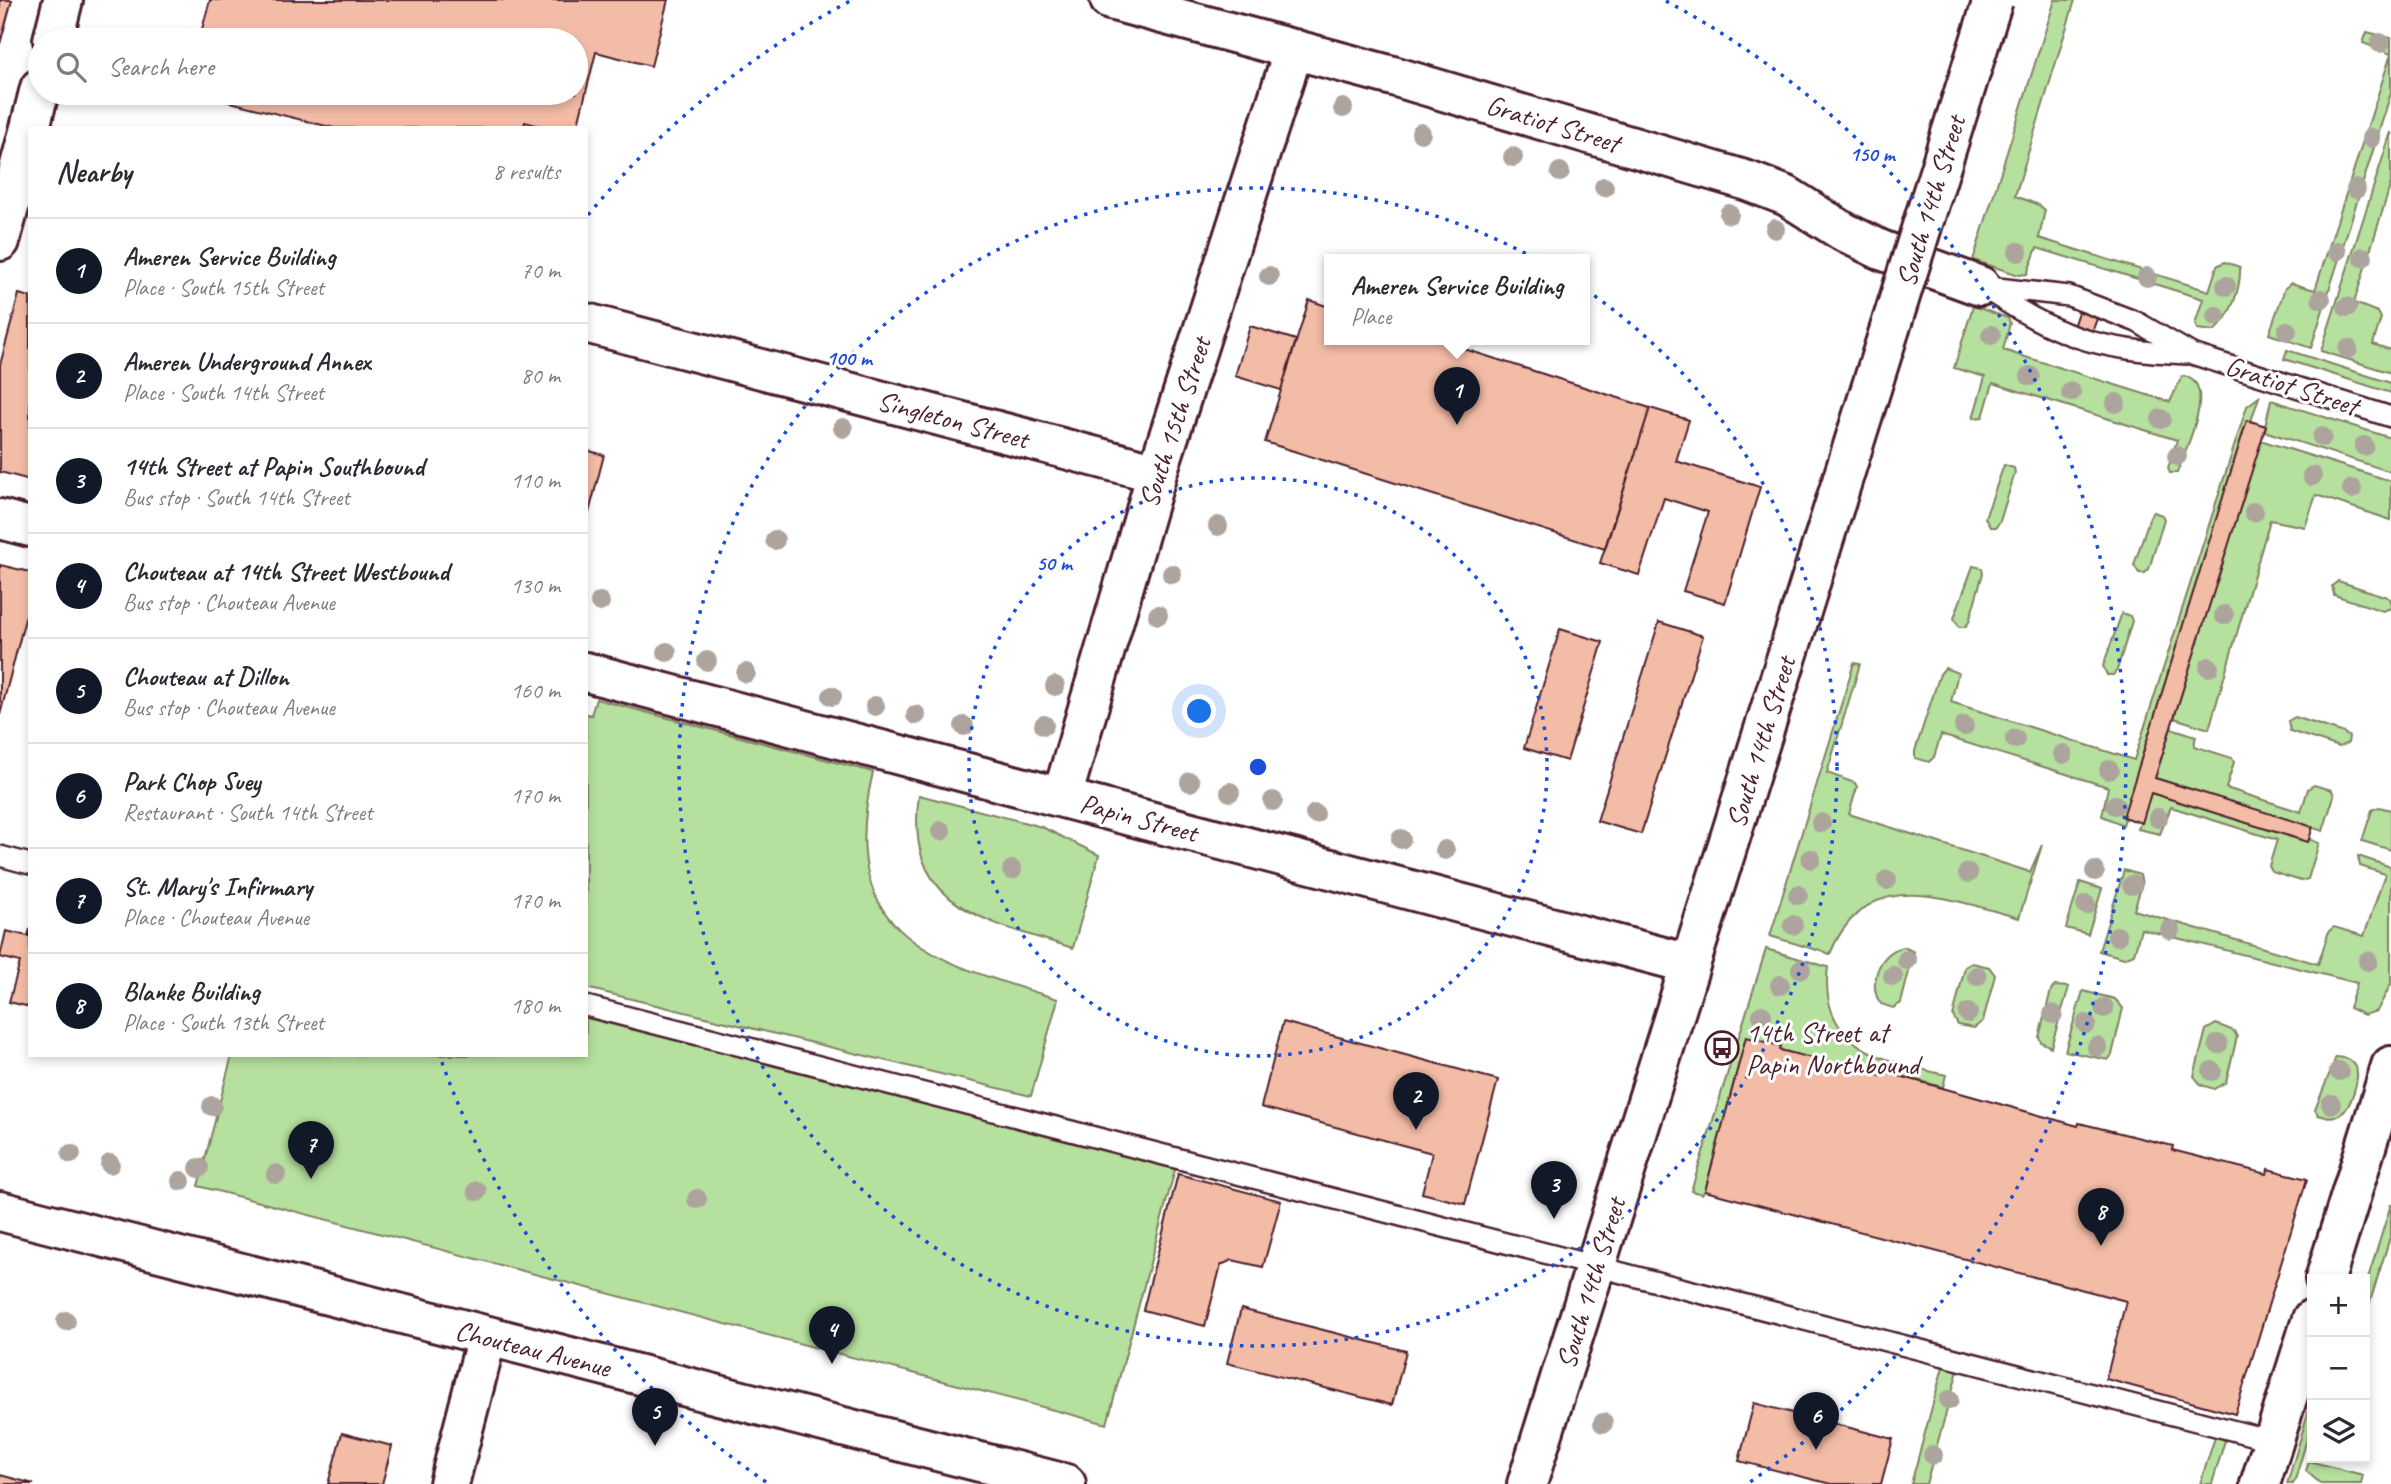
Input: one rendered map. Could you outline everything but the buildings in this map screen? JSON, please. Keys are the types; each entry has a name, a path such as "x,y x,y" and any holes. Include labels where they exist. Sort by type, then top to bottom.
{"street":[{"path":"56,28 63,0"},
{"name":"Gratiot Street","path":"1111,0 1294,49 1748,181 1787,196 1844,232 1881,250 1980,286"},
{"name":"South 14th Street","path":"1527,1484 1993,0"},
{"name":"South 15th Street","path":"1062,797 1157,472 1294,49"},
{"path":"30,126 36,105"},
{"path":"0,241 24,175 28,144"},
{"name":"Singleton Street","path":"588,324 1157,472"},
{"path":"0,519 28,526"},
{"name":"Papin Street","path":"588,674 1690,964"},
{"path":"2327,1274 2391,1066"},
{"name":"Chouteau Avenue","path":"0,1212 1062,1483"},
{"path":"2260,1484 2307,1335"},
{"path":"449,1484 487,1336"}],"lane":[{"name":"Gratiot Street","path":"1980,286 2028,317 2058,332 2102,346 2132,351 2192,354"},
{"name":"Gratiot Street","path":"1980,286 2069,296 2137,322 2192,354 2391,417"},
{"path":"0,856 28,863"},
{"path":"588,1007 1596,1264 2274,1441"}],"green space":[{"path":"2055,0 2075,0 2015,196 2045,210 2039,238 2209,291 2217,266 2225,262 2240,267 2234,302 2214,331 2197,329 2195,324 2203,299 2037,248 2027,274 2019,275 1973,260"},
{"path":"2367,32 2391,38 2391,54 2363,43"},
{"path":"2391,54 2391,93 2311,348 2269,334 2285,288 2291,283 2315,290"},
{"path":"2391,132 2391,183 2354,303 2378,312 2381,318 2373,344 2391,350 2391,373 2321,351"},
{"path":"1973,306 2008,318 2010,323 2003,350 2170,402 2182,376 2193,380 2198,390 2197,417 2177,473 2170,473 2168,468 2177,440 1993,383 1983,417 1973,418 1985,377 1954,368"},
{"path":"2287,350 2391,383 2391,393 2284,359"},
{"path":"2259,397 2251,421 2247,420 2123,825 2102,816 2108,787 1941,735 1934,757 1929,762 1915,758 1940,674 1945,668 1958,673 1951,702 2134,760 2247,406"},
{"path":"2271,400 2391,438 2391,472 2264,431"},
{"path":"2260,440 2391,481 2391,520 2316,495 2305,527 2270,520 2209,729 2174,718"},
{"path":"2004,465 2014,468 2015,473 2000,521 1996,527 1990,527 1985,518"},
{"path":"2154,512 2162,515 2164,519 2149,569 2145,573 2139,573 2134,565 2150,516"},
{"path":"1973,566 1982,568 1983,573 1969,622 1965,627 1959,627 1954,618"},
{"path":"2338,581 2387,597 2391,600 2391,608 2383,611 2334,595 2332,586"},
{"path":"2122,613 2130,616 2132,621 2117,670 2113,675 2107,675 2103,666"},
{"path":"1854,663 1860,664 1827,773 1855,783 1857,787 1849,814 2030,872 2042,845 2019,918 1937,897 1911,895 1887,898 1865,907 1846,926 1830,954 1770,936"},
{"path":"596,699 873,772 865,827 867,871 880,905 902,932 932,953 968,970 1058,999 1031,1096 588,988 588,714 591,715"},
{"path":"2295,717 2344,733 2349,737 2348,743 2339,747 2290,731 2288,721"},
{"path":"2171,728 2196,736 2194,746 2232,758 2234,762 2226,788 2301,812 2308,789 2314,785 2332,790 2334,796 2323,831 2155,778"},
{"path":"2151,793 2307,842 2309,839 2319,843 2308,879 2301,881 2272,872 2269,866 2277,840 2171,807 2160,834 2138,829"},
{"path":"919,795 1042,827 1099,855 1073,948 982,918 957,904 938,886 924,863 917,833"},
{"path":"2379,807 2391,810 2391,850 2362,841 2372,810"},
{"path":"2358,856 2391,867 2391,984 2377,1011 2364,1015 2349,1008 2357,983 2141,929 2134,954 2124,958 2099,951 2124,870 2140,875 2142,884 2134,910 2318,964 2329,931 2334,927 2364,936 2385,874 2360,866"},
{"path":"2080,882 2102,889 2088,934 2066,928"},
{"path":"1904,947 1914,952 1901,1003 1893,1008 1881,1004 1875,978 1888,954"},
{"path":"1766,949 1828,967 1828,994 1834,1016 1845,1033 1860,1046 1879,1056 1946,1075 1943,1087 1883,1071 1881,1076 1780,1050 1746,1037 1705,1191 1702,1194 1691,1191"},
{"path":"1972,963 1989,967 1995,975 1983,1021 1974,1028 1958,1025 1953,1016 1965,967"},
{"path":"2055,986 2069,987 2051,1047 2041,1042 2039,1037 2051,990"},
{"path":"2083,991 2115,999 2123,1008 2112,1055 2108,1060 2065,1051"},
{"path":"588,1019 1176,1166 1107,1424 198,1186 231,1057 588,1057"},
{"path":"2216,1024 2234,1031 2237,1037 2226,1082 2214,1089 2201,1085 2194,1076 2206,1030"},
{"path":"2336,1057 2350,1061 2356,1067 2354,1092 2341,1114 2330,1117 2318,1115 2315,1110"},
{"path":"2391,1204 2391,1234 2370,1302 2369,1274"},
{"path":"1944,1363 1959,1367 1926,1484 1911,1484"},
{"path":"2307,1416 2307,1439 2296,1477 2292,1484 2287,1484"},
{"path":"2216,1434 2226,1437 2212,1484 2200,1484"},
{"path":"2308,1463 2317,1463 2363,1475 2361,1484 2321,1484 2306,1471"}],"place":[{"name":"Ameren Service Building","path":"1457,425"},
{"name":"14th Street at Papin Northbound","path":"1722,1048"},
{"name":"Ameren Underground Annex","path":"1416,1130"},
{"name":"St. Mary's Infirmary","path":"311,1179"},
{"name":"14th Street at Papin Southbound","path":"1554,1219"},
{"name":"Blanke Building","path":"2101,1246"},
{"name":"Chouteau at 14th Street Westbound","path":"832,1364"},
{"name":"Chouteau at Dillon","path":"655,1446"},
{"name":"Park Chop Suey","path":"1816,1450"}]}
